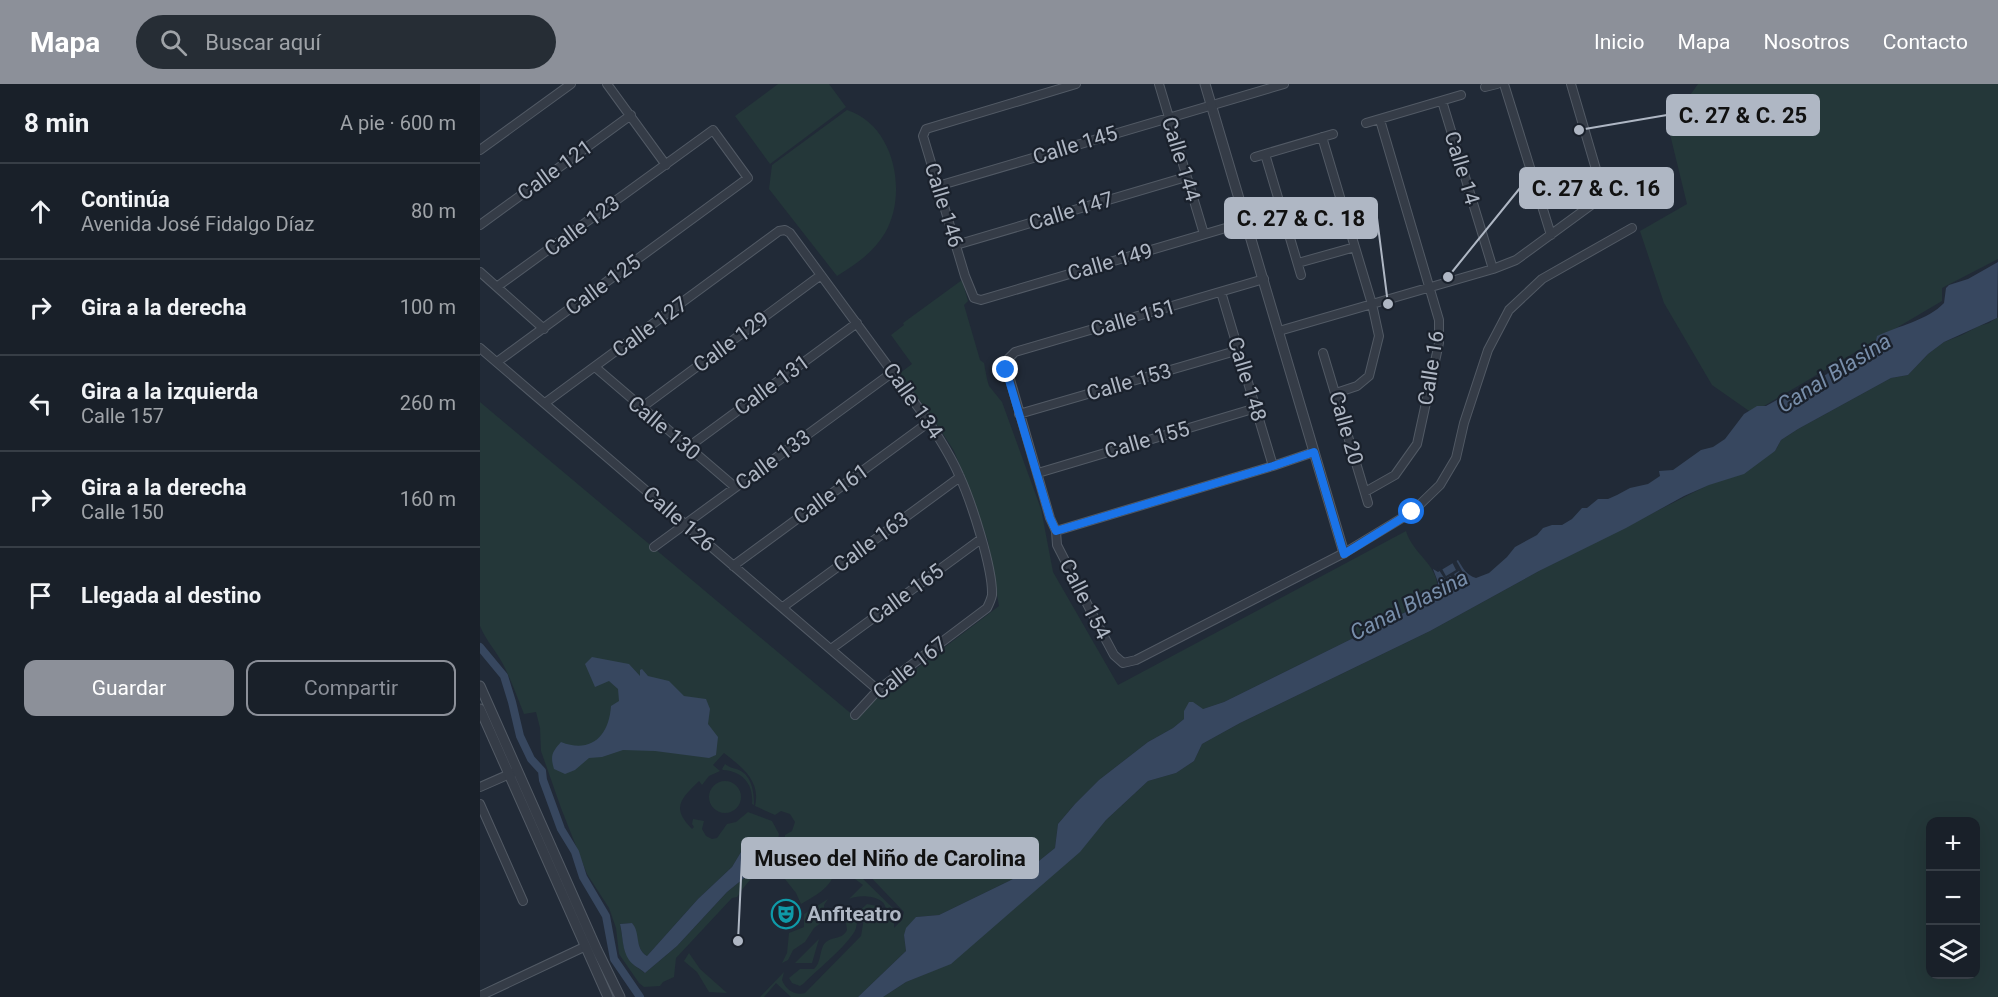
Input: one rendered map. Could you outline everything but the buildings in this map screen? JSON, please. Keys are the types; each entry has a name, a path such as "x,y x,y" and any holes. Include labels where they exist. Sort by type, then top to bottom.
{"street":[{"path":"480,150 572,84"},
{"path":"607,84 666,165"},
{"name":"Calle 146","path":"974,298 923,136 926,129 1076,84"},
{"name":"Calle 144","path":"1159,84 1204,234"},
{"path":"1205,84 1344,554 1412,512 1440,485 1456,458 1464,423 1488,350 1509,310 1542,279 1632,228"},
{"path":"1248,84 1251,93"},
{"name":"Calle 145","path":"938,186 1284,84"},
{"path":"1485,87 1497,84"},
{"path":"1504,84 1551,235"},
{"path":"1279,331 1430,288 1516,260 1598,200 1603,193 1571,84"},
{"path":"1366,123 1461,95"},
{"name":"Calle 14","path":"1442,100 1492,269"},
{"name":"Calle 121","path":"480,225 630,115"},
{"name":"Calle 16","path":"1365,492 1395,475 1417,444 1439,343 1439,320 1380,120"},
{"name":"Calle 123","path":"498,286 713,130 748,178 709,207"},
{"path":"1254,157 1333,134"},
{"path":"1322,137 1372,304 1379,336 1369,376 1358,386 1336,393"},
{"path":"1265,154 1301,275"},
{"name":"Calle 147","path":"956,245 1186,177"},
{"name":"Calle 125","path":"497,362 709,207"},
{"name":"Calle 149","path":"974,298 981,300 1246,222"},
{"name":"Calle 134","path":"753,251 779,231 785,230 790,233 893,372 947,451 960,477 981,539 991,582 992,598 987,608 966,624"},
{"path":"1298,262 1355,247"},
{"name":"Calle 127","path":"545,403 753,251"},
{"path":"480,272 544,329"},
{"name":"Calle 129","path":"641,408 821,275"},
{"name":"Calle 151","path":"1005,362 1015,352 1264,279"},
{"name":"Calle 148","path":"1221,292 1273,466"},
{"name":"Calle 131","path":"687,448 857,323"},
{"name":"Calle 126","path":"480,348 879,690"},
{"name":"Calle 153","path":"1019,414 1239,350"},
{"name":"Calle 20","path":"1323,353 1368,503"},
{"name":"Calle 154","path":"1005,362 1050,518 1056,531 1057,545 1114,655 1123,663 1136,660 1344,554"},
{"name":"Calle 130","path":"595,367 735,487"},
{"name":"Calle 133","path":"654,547 893,372"},
{"name":"Calle 155","path":"1038,473 1256,408"},
{"name":"Calle 161","path":"733,566 929,423"},
{"path":"1056,531 1314,452"},
{"name":"Calle 163","path":"783,607 960,477"},
{"name":"Calle 165","path":"831,649 981,539"},
{"name":"Calle 167","path":"855,715 879,690 966,624"},
{"path":"480,686 584,947 608,997"},
{"path":"480,709 513,772 620,997"},
{"path":"480,787 513,772"},
{"path":"480,804 523,900"},
{"path":"480,996 584,947"}],"shaded area":[{"path":"778,84 829,84 846,107 770,164 735,116"},
{"path":"1698,84 1998,84 1998,259 1942,288 1942,301 1752,413 1712,385 1664,303 1640,231 1687,204 1668,126"},
{"path":"847,110 863,118 876,130 886,145 893,162 896,199 892,217 880,240 864,258 837,276 769,189 772,165"},
{"path":"962,280 968,301 964,305 980,360 984,363 989,386 1002,402 1041,509 1053,572 1118,685 1406,531 1414,547 1435,575 1437,592 1422,604 1224,702 1203,709 1184,711 1184,719 1148,742 1099,780 1075,804 1058,824 1055,848 1024,873 939,915 916,917 904,935 906,951 858,997 791,997 776,983 764,997 760,997 784,972 782,980 788,989 798,994 805,993 861,936 864,918 869,916 879,918 885,914 884,903 879,900 867,896 849,899 863,885 855,879 860,876 898,913 894,921 894,928 902,920 904,912 862,868 858,871 852,868 852,872 848,875 845,873 841,867 840,856 836,851 829,853 828,857 835,862 835,870 830,883 801,904 796,893 781,874 785,835 792,831 795,822 790,814 781,811 775,815 755,806 755,789 749,775 724,753 713,765 720,771 709,776 702,785 699,781 684,798 681,803 681,815 692,829 693,819 704,821 702,829 706,836 712,839 717,838 727,824 736,822 748,812 772,821 779,834 773,866 768,863 759,871 737,897 732,898 676,958 674,977 660,986 644,987 619,954 616,928 609,908 587,874 561,808 541,751 540,728 536,712 524,714 505,668 480,626 480,402 854,716 999,606 988,541 954,451 900,373 912,364 891,335 904,325 903,323","holes":["744,840 759,842 749,874 727,892 677,946 645,973 634,965 624,947 620,924 632,923 639,945 647,956 698,899 732,867 741,852"]},
{"path":"1998,317 1998,997 883,997 906,982 951,963 1079,852 1106,820 1148,781 1176,773 1194,761 1202,744 1240,723 1430,631 1539,571 1775,451 1781,440 1798,429 1891,378 1908,375 1928,354 1944,342"},
{"path":"725,764 747,776 753,790 754,805 746,780 736,773 723,770"},
{"path":"725,781 736,786 741,797 736,808 725,813 714,808 709,797 714,786"},
{"path":"828,899 824,905 825,915 822,922 814,928 805,942 793,950 788,960 782,963 787,953 789,933 804,927 804,914"},
{"path":"867,904 880,909 879,911 865,910 861,913 853,934 836,954 800,986 792,983 789,978 800,969 814,969 817,966 826,942 845,933 846,923"},
{"path":"819,939 812,963 795,963"},
{"path":"689,953 700,969 727,993 709,992 697,972 684,961"}],"water":[{"name":"Canal Blasina","path":"1998,262 1997,318 1944,342 1928,354 1908,375 1891,378 1798,429 1781,440 1775,451 1744,474 1684,496 1539,571 1430,631 1240,723 1202,744 1194,761 1176,773 1148,781 1106,820 1080,852 951,964 906,982 883,997 858,997 906,951 904,935 906,928 916,917 939,915 1024,873 1055,848 1058,824 1075,804 1099,780 1148,742 1184,719 1184,711 1189,702 1203,709 1224,702 1422,604 1437,592 1438,582 1433,569 1438,572 1458,560 1465,571 1473,577 1489,573 1515,547 1537,535 1543,528 1562,525 1572,519 1582,508 1587,508 1598,499 1608,499 1630,488 1648,484 1660,476 1659,471 1673,470 1701,450 1713,447 1725,439 1744,414 1757,406 1766,406 1788,394 1799,391 1827,374 1838,363 1858,356 1875,345 1877,336 1930,314 1944,303 1946,288 1949,285 1968,279"},
{"path":"592,657 629,664 640,676 642,669 648,676 669,681 684,696 706,699 710,709 708,724 718,737 716,755 709,758 655,751 623,750 602,757 589,758 575,770 565,774 554,769 553,754 561,742 581,746 596,740 607,726 611,706 619,701 618,689 609,681 595,687 585,664"},
{"path":"744,840 760,842 763,847 761,853 752,859 749,874 727,892 677,946 645,973 632,964 625,952 620,924 632,923 640,949 647,956 698,899 732,867 741,852"}],"pier":[{"path":"1456,560 1465,576 1463,577 1459,571 1454,574 1458,581 1455,582 1451,576 1447,578 1450,583 1448,584 1437,567 1441,567 1446,576 1456,570 1452,562"}],"waterway":[{"path":"480,647 504,676 520,736 531,759 542,771 543,780 561,829 575,852 583,877 606,916 614,959 640,997"}],"place":[{"name":"C. 27 & C. 25","path":"1579,130"},
{"name":"C. 27 & C. 16","path":"1448,277"},
{"name":"C. 27 & C. 18","path":"1388,304"},
{"name":"Anfiteatro","path":"786,914"},
{"name":"Museo del Niño de Carolina","path":"738,941"}],"route":[{"path":"1006,370 1050,518 1056,531 1314,452 1344,554 1412,512"}]}
